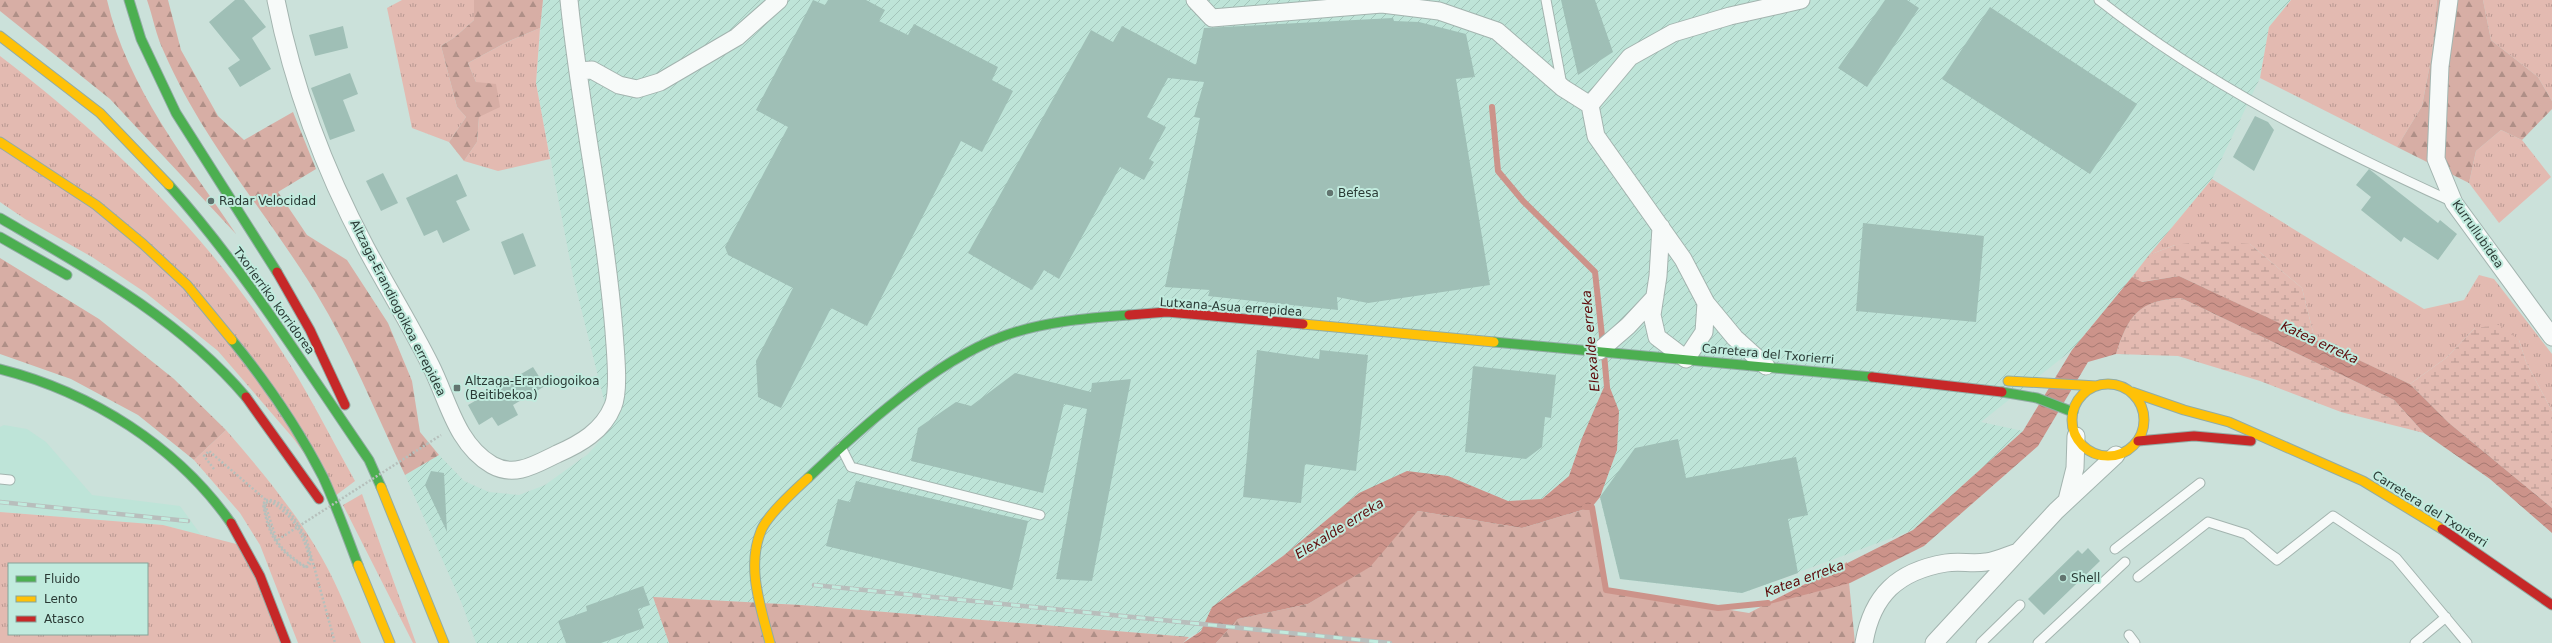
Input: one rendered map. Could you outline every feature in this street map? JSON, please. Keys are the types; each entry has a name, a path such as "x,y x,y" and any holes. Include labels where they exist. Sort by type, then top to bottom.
{"main road":[{"path":"129,0 140,36 166,92 184,126 286,286 317,341 369,460"},
{"name":"Txorierriko korridorea","path":"0,36 100,113 152,165 194,213 298,354 369,460 392,512 444,643"},
{"path":"0,142 96,205 187,285 266,381 294,426 322,478 390,643"},
{"path":"0,218 111,285 170,326 209,359 240,390 294,461 345,536"},
{"path":"0,237 77,281"},
{"name":"Lutxana-Asua errepidea","path":"770,643 757,591 755,558 761,530 788,496 883,411 956,359 1001,337 1076,319 1166,312 1599,351"},
{"name":"Carretera del Txorierri","path":"1599,351 1766,366 1935,384 2037,398 2073,412"},
{"path":"0,369 60,388 97,407 129,426 170,457 202,488 225,515 244,546 267,593 286,643"},
{"name":"Carretera del Txorierri","path":"1935,384 2005,380 2097,386"},
{"path":"2109,384 2121,386 2132,392 2138,400 2144,421 2138,441 2132,447 2116,455 2102,455 2089,450 2076,436 2073,424 2073,412 2078,400 2086,392 2097,386 2109,384"},
{"name":"Carretera del Txorierri","path":"2132,392 2184,410 2229,422 2287,448 2325,462 2363,481 2415,511 2552,605"},
{"path":"238,403 294,461"},
{"name":"Carretera del Txorierri","path":"2138,441 2186,435 2216,435 2287,448"}],"street":[{"name":"Altzaga-Erandiogoikoa errepidea","path":"276,0 296,83 322,151 364,245 431,366 467,444 480,457 494,466 507,471 526,469 574,446 598,430 614,405 616,363 610,283 578,71 569,0"},
{"path":"578,71 592,70 619,85 637,89 660,82 737,37 779,0"},
{"path":"1195,0 1212,18 1381,2 1439,11 1497,31 1563,88 1590,105 1596,136 1683,259 1706,303 1735,338 1766,366"},
{"path":"1590,105 1630,57 1673,33 1730,16 1802,0"},
{"name":"Kurrullubidea","path":"2449,0 2440,66 2436,159 2454,203 2552,337"},
{"path":"1661,227 1652,316 1657,337 1686,359 1704,332 1706,303"},
{"path":"1599,351 1628,326 1655,297"},
{"path":"2067,500 2075,468 2076,436"},
{"path":"1934,643 2067,500 2116,455"},
{"path":"1864,643 1867,624 1880,597 1896,582 1923,568 1948,563 1987,562 2017,552"}],"lane":[{"path":"1546,0 1563,88"},
{"path":"2099,0 2147,38 2263,110 2364,161 2454,203"},
{"path":"841,447 851,467 1040,515"},
{"path":"0,479 10,480"},
{"path":"2115,549 2200,484"},
{"path":"2138,577 2208,522 2246,534 2277,560 2333,516 2396,558 2467,643"},
{"path":"2038,643 2125,562"},
{"path":"1981,643 2020,605"},
{"path":"2415,643 2446,617"}],"path":[{"path":"266,500 263,504 266,522 274,542 292,559 306,568 310,564 311,559 301,531 297,524 293,518 277,504 268,500 264,504 275,542 306,567 310,559 300,531 296,525 292,519 277,505 269,501 265,504 277,541 282,537 289,533 295,529 302,524 427,444"},
{"path":"216,471 204,456 209,451 266,500 272,500 294,518 302,530 335,643"}],"shaded area":[{"path":"543,0 2291,0 2269,27 2260,78 2212,179 2072,350 1981,422 2023,431 1913,530 1742,593 1620,579 1600,497 1617,450 1582,438 1569,476 1542,499 1508,501 1448,476 1283,556 1212,607 1201,631 1189,637 801,605 654,597 669,643 476,643 462,604 405,475 439,455 464,481 489,492 519,495 545,485 588,454 611,428 573,276 536,83"},
{"path":"4,425 27,429 46,442 92,495 180,506 201,535 163,525 0,512 0,427"}],"green space":[{"path":"0,0 107,0 116,32 144,93 179,151 236,234 110,99 0,11"},
{"path":"147,0 168,0 181,50 218,116 244,140 293,112 316,169 278,192 307,235 347,260 388,323 412,381 420,432 439,455 405,475 352,360 329,315 297,263 216,146 179,84 161,46"},
{"path":"402,0 474,0 474,20 455,37 441,46 457,107 466,117 449,142 412,128 387,8"},
{"path":"474,0 543,0 540,28 507,42 468,63 476,82 496,84 500,107 479,117 477,142 464,161 449,142 466,117 457,107 441,46 455,37 474,20"},
{"path":"2291,0 2437,0 2432,54 2422,106 2397,147 2260,78 2269,27"},
{"path":"2437,0 2483,0 2491,40 2538,77 2552,101 2552,109 2522,140 2501,130 2476,151 2469,183 2397,147 2422,106 2432,54"},
{"path":"2483,0 2552,0 2552,101 2538,77 2491,40"},
{"path":"540,28 536,83 550,159 498,171 464,161 477,142 479,117 476,82 468,63 507,42"},
{"path":"0,56 79,120 152,189 187,225 250,304 279,347 309,396 355,481 335,496 293,438 218,351 146,293 92,257 25,219 0,202"},
{"path":"2501,130 2522,140 2551,177 2499,223 2469,183 2476,151"},
{"path":"2212,179 2424,309 2464,300 2479,275 2494,279 2552,354 2552,411 2526,362 2519,340 2475,328 2446,358 2410,384 2315,340 2302,288 2250,244 2175,245 2149,255"},
{"path":"2209,240 2250,244 2302,288 2315,340 2179,276 2141,282 2132,277 2149,255 2175,245"},
{"path":"0,258 99,319 174,379 226,430 194,460 138,415 71,379 0,354"},
{"path":"2181,298 2394,400 2424,433 2341,412 2260,381 2178,356 2116,354 2125,330 2137,312 2155,302"},
{"path":"2499,325 2519,340 2526,362 2552,411 2552,508 2449,423 2410,384 2446,358 2475,328"},
{"path":"226,430 262,472 315,546 334,582 361,643 298,643 260,545 240,513 194,460"},
{"path":"362,494 416,643 413,643 343,505"},
{"path":"1592,507 1607,590 1749,613 1847,562 1855,643 1216,643 1238,619 1308,604 1369,567 1418,511 1522,528"},
{"path":"0,512 163,525 244,546 286,643 0,643"},
{"path":"653,597 801,605 1189,637 1183,643 669,643"}],"water":[{"path":"2179,276 2410,384 2449,423 2552,508 2552,533 2490,479 2424,433 2394,400 2181,298 2167,299 2155,302 2137,312 2125,330 2116,354 2088,362 2038,446 1924,546 1850,583 1762,606 1913,530 2023,431 2072,350 2132,277 2142,282"},
{"path":"1607,380 1619,411 1617,450 1600,497 1592,507 1522,528 1418,511 1370,567 1308,604 1238,619 1216,643 1183,643 1201,631 1212,607 1283,556 1359,493 1407,471 1448,476 1508,501 1542,499 1569,476 1582,438"}],"building":[{"path":"235,0 244,0 266,27 252,38 271,69 240,87 228,68 240,60 209,22"},
{"path":"813,0 825,5 828,0 866,0 885,10 879,21 908,35 914,24 998,67 992,80 1013,91 982,152 961,141 867,326 831,308 781,408 758,397 756,361 793,288 728,255 725,247 788,127 756,110"},
{"path":"1561,0 1595,0 1613,52 1578,75"},
{"path":"1885,0 1907,0 1919,8 1867,87 1838,68"},
{"path":"1990,7 2137,104 2090,174 1942,79"},
{"name":"Befesa","path":"1393,18 1394,21 1419,22 1466,34 1475,77 1456,79 1490,285 1368,303 1337,297 1338,310 1208,296 1210,290 1165,287 1200,118 1194,117 1204,82 1168,78 1147,117 1166,127 1149,159 1154,162 1144,180 1120,167 1059,279 1044,270 1032,290 968,253 1091,30 1113,42 1122,26 1196,65 1204,28"},
{"path":"343,26 348,48 315,56 309,35"},
{"path":"350,73 358,94 343,100 355,131 330,140 311,88"},
{"path":"2255,116 2268,122 2274,130 2254,171 2233,157"},
{"path":"2369,169 2438,223 2440,220 2457,234 2438,260 2404,237 2401,242 2361,210 2371,197 2356,185"},
{"path":"383,173 398,203 381,211 366,181"},
{"path":"457,174 467,196 456,201 470,230 443,243 437,230 424,236 406,198"},
{"path":"1863,223 1984,236 1976,322 1856,311"},
{"path":"523,233 536,266 514,275 501,242"},
{"path":"1257,350 1319,359 1320,350 1368,355 1356,471 1305,464 1301,503 1243,497"},
{"path":"1473,366 1556,375 1551,418 1545,417 1542,447 1526,459 1465,452"},
{"path":"533,367 545,386 513,405 518,415 498,426 492,417 479,425 468,405"},
{"path":"1015,373 1091,392 1092,383 1131,379 1092,581 1056,579 1087,409 1064,404 1043,493 911,461 918,428 956,402 971,406"},
{"path":"1678,439 1686,478 1796,457 1808,515 1788,519 1798,573 1742,593 1620,579 1600,497 1635,448"},
{"path":"431,471 444,473 447,532 425,485"},
{"path":"856,481 1028,521 1012,590 826,546 838,499 850,502"},
{"path":"2088,548 2100,561 2044,615 2028,599 2078,550 2082,554"},
{"path":"643,586 650,605 638,609 644,628 601,643 566,643 558,621 587,611 586,606"}],"waterway":[{"name":"Elexalde erreka","path":"1492,107 1498,171 1523,201 1595,272 1603,345"},
{"name":"Elexalde erreka","path":"1604,354 1607,387"},
{"name":"Katea erreka","path":"1585,507 1592,507 1606,590 1718,608 1768,603"}],"railway":[{"path":"0,502 188,521"},
{"path":"814,585 1390,643"}],"traffic: fast":[{"path":"129,0 141,39 176,113 277,272"},
{"path":"169,185 223,250 273,319 369,460 381,487"},
{"path":"0,218 99,276 131,297 192,343 220,369 246,397"},
{"path":"0,237 67,275"},
{"path":"808,478 874,418 899,398 950,363 976,348 1001,337 1048,324 1080,319 1129,315"},
{"path":"232,340 281,406 303,441 323,477 358,565"},
{"path":"1494,342 1872,377"},
{"path":"0,369 34,379 67,392 99,408 129,426 158,446 185,470 209,495 231,523"},
{"path":"2002,392 2037,398 2073,412"}],"traffic: slow":[{"path":"0,36 100,113 169,185"},
{"path":"0,142 96,205 143,244 187,285 232,340"},
{"path":"1303,324 1494,342"},
{"path":"2008,381 2097,386"},
{"path":"2108,384 2128,390 2138,400 2144,420 2138,440 2128,450 2108,456 2088,450 2078,440 2072,420 2078,400 2088,390 2108,384"},
{"path":"2132,392 2184,410 2229,422 2363,481 2442,529"},
{"path":"770,643 756,587 755,559 757,545 761,531 769,518 808,478"},
{"path":"381,487 444,643"},
{"path":"358,565 390,643"}],"traffic: jam":[{"path":"277,272 310,330 345,405"},
{"path":"1129,315 1167,312 1303,324"},
{"path":"1872,377 2002,392"},
{"path":"246,397 319,499"},
{"path":"2138,441 2194,436 2251,441"},
{"path":"231,523 260,576 286,643"},
{"path":"2442,529 2552,605"}],"place":[{"name":"Befesa","path":"1330,193"},
{"name":"Radar Velocidad","path":"211,201"},
{"name":"Altzaga-Erandiogoikoa (Beitibekoa)","path":"457,388"},
{"name":"Shell","path":"2063,578"}]}
